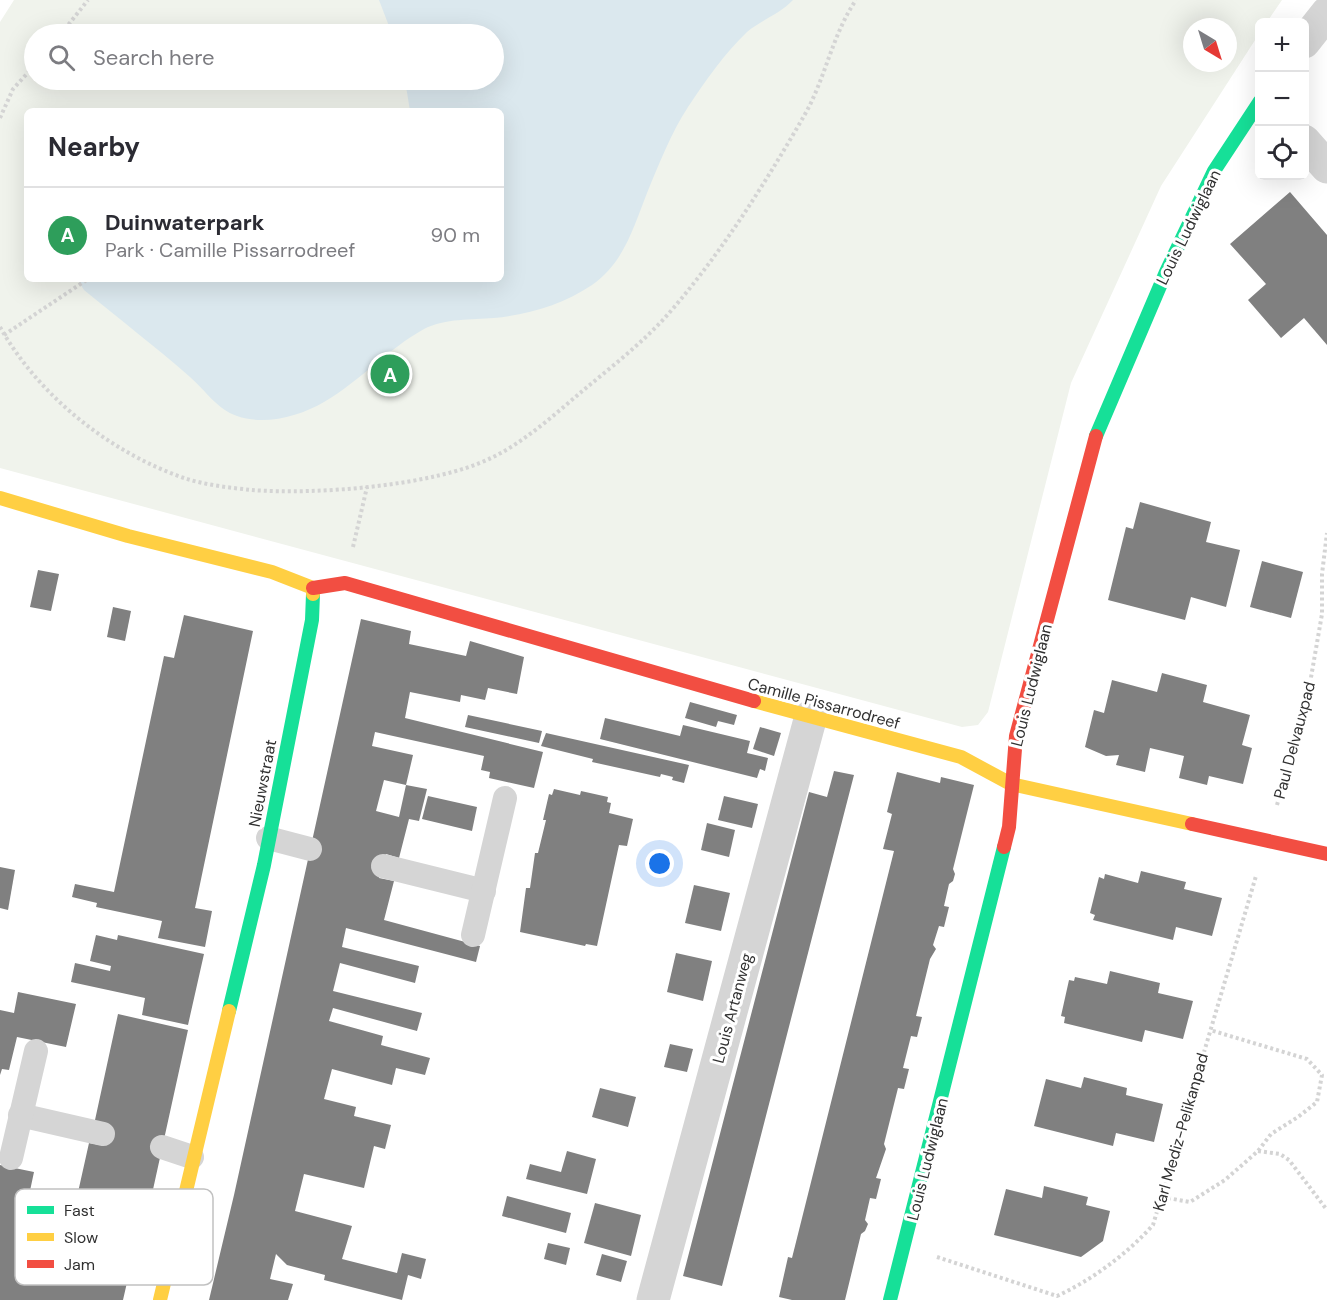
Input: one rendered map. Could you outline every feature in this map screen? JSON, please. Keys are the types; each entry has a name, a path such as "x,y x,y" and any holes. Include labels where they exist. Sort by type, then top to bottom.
{"street":[{"path":"1309,37 1327,13"},
{"name":"Louis Ludwiglaan","path":"890,1300 1009,827 1016,736 1095,438 1166,272 1214,171 1255,109"},
{"path":"1309,146 1327,167"},
{"path":"0,498 128,536 272,572 313,588"},
{"name":"Camille Pissarrodreef","path":"313,588 345,583 961,758 1011,783 1327,854"},
{"name":"Nieuwstraat","path":"185,1189 268,838 312,620 313,588"},
{"name":"Louis Artanweg","path":"653,1300 811,716"},
{"name":"Nieuwstraat","path":"160,1300 163,1285"}],"lane":[{"path":"473,935 505,798"},
{"path":"268,838 310,849"},
{"path":"383,866 484,891"},
{"path":"11,1158 36,1051"},
{"path":"20,1115 103,1134"},
{"path":"162,1147 192,1157"}],"path":[{"path":"70,24 88,0"},
{"path":"0,327 16,355 42,385 87,424 126,453 186,479 240,489 285,492 367,487 448,474 491,459 559,411 669,314 732,234 806,113 856,0"},
{"path":"0,118 13,89 24,77"},
{"path":"4,335 83,282"},
{"path":"345,583 367,487"},
{"name":"Paul Delvauxpad","path":"1267,840 1309,689 1322,614 1327,533"},
{"name":"Karl Mediz-Pelikanpad","path":"905,1247 986,1270 1057,1296 1074,1288 1139,1241 1153,1225 1162,1197 1267,840"},
{"path":"1162,1197 1190,1202 1225,1180 1258,1151 1271,1134 1299,1117 1317,1102 1322,1075 1307,1059 1210,1030"},
{"path":"1258,1151 1280,1154 1289,1160 1327,1210"}],"shaded area":[{"path":"14,0 1282,0 1270,18 1255,18 1255,40 1237,68 1237,18 1183,18 1183,72 1234,72 1161,186 1071,383 988,712 978,725 962,727 0,468 0,22"},
{"path":"379,0 793,0 747,32 723,58 702,87 671,138 627,243 612,266 592,285 570,298 533,311 432,325 398,346 337,394 304,412 271,420 237,416 218,404 196,382 84,290 79,282 504,282 504,108 410,108 407,90 504,90 504,24 388,24"}],"building":[{"path":"1290,192 1327,235 1327,345 1304,318 1281,338 1248,300 1266,284 1230,244"},
{"path":"1140,502 1211,522 1206,542 1240,550 1226,607 1191,597 1185,620 1108,600 1126,527 1133,529"},
{"path":"1262,561 1303,572 1291,618 1250,607"},
{"path":"38,570 59,574 51,611 30,607"},
{"path":"113,607 131,611 125,641 107,637"},
{"path":"184,615 253,631 195,908 212,911 205,947 158,938 162,921 96,907 97,903 72,897 75,884 114,892 164,656 174,658"},
{"path":"361,619 411,631 409,644 466,656 470,641 524,657 517,694 488,688 485,700 461,695 460,702 410,692 405,718 543,752 534,788 489,778 490,772 481,770 484,756 375,732 372,746 413,755 406,785 427,789 419,821 409,819 399,858 386,854 379,878 394,881 384,920 480,946 476,962 346,928 342,947 419,966 415,983 340,963 333,991 422,1013 417,1031 333,1008 329,1021 383,1036 381,1045 430,1058 425,1075 396,1068 392,1085 332,1069 324,1099 356,1107 354,1116 391,1125 385,1149 374,1146 364,1188 304,1174 295,1211 352,1226 342,1259 397,1273 402,1253 426,1259 421,1279 408,1275 402,1300 324,1280 325,1275 287,1265 276,1254 270,1279 293,1284 288,1300 209,1300","holes":["384,780 406,785 399,817 376,811"]},
{"path":"1162,673 1207,685 1203,702 1250,715 1242,745 1252,748 1243,784 1209,776 1207,785 1179,778 1184,756 1150,748 1145,772 1116,765 1119,755 1106,756 1085,747 1094,710 1104,713 1112,680 1157,692"},
{"path":"690,702 737,715 734,725 718,721 716,727 685,718"},
{"path":"468,715 542,731 539,743 465,727"},
{"path":"605,718 680,736 683,725 750,741 747,753 768,758 765,771 760,769 757,778 600,739"},
{"path":"760,727 781,733 774,756 753,749"},
{"path":"546,733 689,765 684,783 672,780 673,777 661,774 660,777 592,762 593,759 541,746"},
{"path":"834,771 854,775 722,1286 683,1276 809,792 827,797"},
{"path":"897,772 940,783 941,777 974,785 953,869 955,874 953,881 949,884 944,906 949,907 944,927 939,926 933,945 936,949 930,959 916,1016 922,1017 917,1037 911,1036 903,1068 909,1069 904,1089 898,1088 884,1144 886,1149 876,1178 881,1179 876,1199 870,1198 865,1220 868,1224 861,1234 845,1300 792,1300 779,1297 788,1257 792,1258 894,851 883,849 892,814 887,812"},
{"path":"554,789 580,795 581,791 608,797 607,802 611,803 609,813 633,819 627,846 619,845 597,946 586,944 585,946 520,932 526,888 530,888 535,853 538,853 546,820 543,820 549,794 552,795"},
{"path":"428,796 477,807 472,831 422,819"},
{"path":"724,796 758,804 752,828 718,820"},
{"path":"707,823 735,830 729,857 701,850"},
{"path":"0,867 15,870 8,910 0,908"},
{"path":"1141,871 1186,882 1184,889 1222,898 1212,936 1176,927 1173,940 1093,920 1095,915 1090,913 1099,877 1104,879 1105,874 1138,883"},
{"path":"694,885 730,893 721,931 685,923"},
{"path":"96,935 117,940 118,935 204,954 188,1025 142,1015 145,998 71,982 75,963 110,971 111,966 90,961"},
{"path":"676,953 712,961 703,1001 667,992"},
{"path":"1110,971 1160,983 1158,993 1193,1001 1183,1039 1145,1030 1142,1042 1064,1023 1065,1017 1061,1016 1069,980 1074,981 1075,977 1107,984"},
{"path":"18,992 76,1004 66,1047 17,1037 9,1070 2,1069 0,1075 0,1010 14,1013"},
{"path":"118,1014 188,1030 153,1189 79,1189 89,1143 100,1145 95,1120"},
{"path":"670,1044 693,1049 687,1072 664,1067"},
{"path":"1084,1077 1127,1088 1126,1095 1163,1104 1154,1142 1116,1133 1113,1146 1034,1126 1046,1079 1081,1088"},
{"path":"600,1088 636,1097 628,1127 592,1117"},
{"path":"567,1151 596,1159 587,1194 526,1179 530,1164 561,1172"},
{"path":"0,1165 34,1172 30,1189 15,1189 15,1285 126,1285 123,1300 0,1300"},
{"path":"1044,1186 1088,1197 1086,1205 1110,1211 1103,1241 1081,1257 994,1235 1006,1189 1042,1198"},
{"path":"507,1196 571,1213 566,1233 502,1216"},
{"path":"595,1203 641,1215 631,1256 584,1243"},
{"path":"548,1243 570,1248 566,1265 544,1259"},
{"path":"602,1254 627,1261 621,1282 596,1275"}],"traffic: fast":[{"path":"1096,436 1166,272 1214,171 1255,109"},
{"path":"229,1011 264,865 312,620 313,594"},
{"path":"890,1300 1004,847"}],"traffic: slow":[{"path":"0,498 128,536 272,572 313,588 313,594"},
{"path":"754,701 961,757 1011,784 1192,824"},
{"path":"187,1189 229,1011"},
{"path":"160,1300 164,1285"}],"traffic: jam":[{"path":"1004,847 1009,827 1016,736 1096,436"},
{"path":"313,588 345,583 754,701"},
{"path":"1192,824 1327,854"}],"place":[{"name":"Duinwaterpark","path":"390,374"}]}
